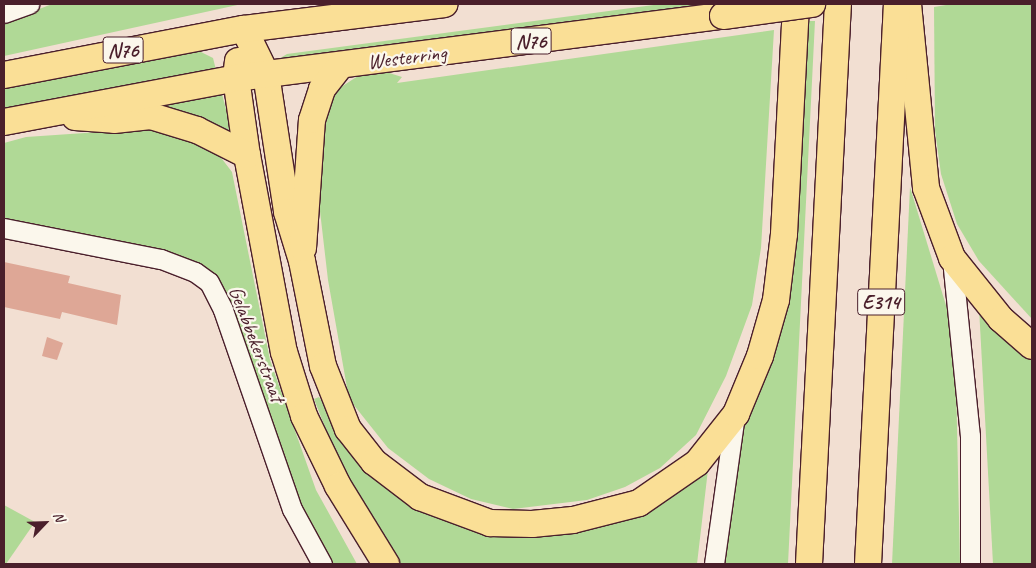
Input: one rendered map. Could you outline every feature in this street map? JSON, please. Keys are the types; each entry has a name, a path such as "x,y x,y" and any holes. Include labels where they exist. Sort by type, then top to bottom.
{"highway":[{"name":"N76","path":"4,76 244,29 444,4"},
{"path":"244,29 266,74 287,212 302,261 323,366 348,429 374,462 420,498 457,514 490,523 532,524 573,520 639,503 697,463 736,414 760,356 776,300 784,234 796,4"},
{"name":"Westerring","path":"4,122 236,78 812,4"},
{"path":"809,564 838,4"},
{"name":"E314","path":"868,564 897,4"},
{"path":"908,4 926,188 952,258 1001,319 1032,346"},
{"path":"244,29 236,78 272,302 304,416 338,486 386,564"},
{"path":"302,261 312,120 322,89 340,66"},
{"path":"42,114 114,120 151,116 197,130 247,155"}],"street":[{"path":"4,13 30,4"},
{"name":"Gelabbekerstraat","path":"4,228 161,259 195,272 208,282 223,310 292,509 322,564"},
{"path":"952,258 970,436 970,564"},
{"path":"714,564 736,414"}],"green space":[{"path":"52,4 242,4 4,56 4,23"},
{"path":"661,4 714,4 272,63 287,54"},
{"path":"952,4 1032,4 1032,319 979,261 957,224 941,174 935,130 934,7"},
{"path":"804,21 815,21 788,564 724,564 742,426 757,389"},
{"path":"774,30 761,248 752,305 726,376 696,435 660,468 625,487 587,500 513,509 471,499 429,479 388,448 349,399 328,280 318,194 320,143 335,91 358,76 383,71 402,77 397,83"},
{"path":"197,50 213,58 216,70 4,112 4,89 53,75"},
{"path":"222,94 232,132 229,135 156,104"},
{"path":"158,128 219,155 232,172 270,360 316,490 357,564 331,564 301,508 228,297 218,282 4,221 4,143 26,137"},
{"path":"910,187 955,335 960,564 892,564"},
{"path":"979,308 1032,360 1032,564 993,564"},
{"path":"319,397 353,450 384,482 552,535 594,528 638,513 709,461 697,564 396,564 338,460 314,399"},
{"path":"4,505 35,522 6,564 4,564"}],"building":[{"path":"4,262 70,276 68,283 121,295 117,325 62,312 60,319 4,307"},
{"path":"47,337 63,343 57,360 42,356"}]}
